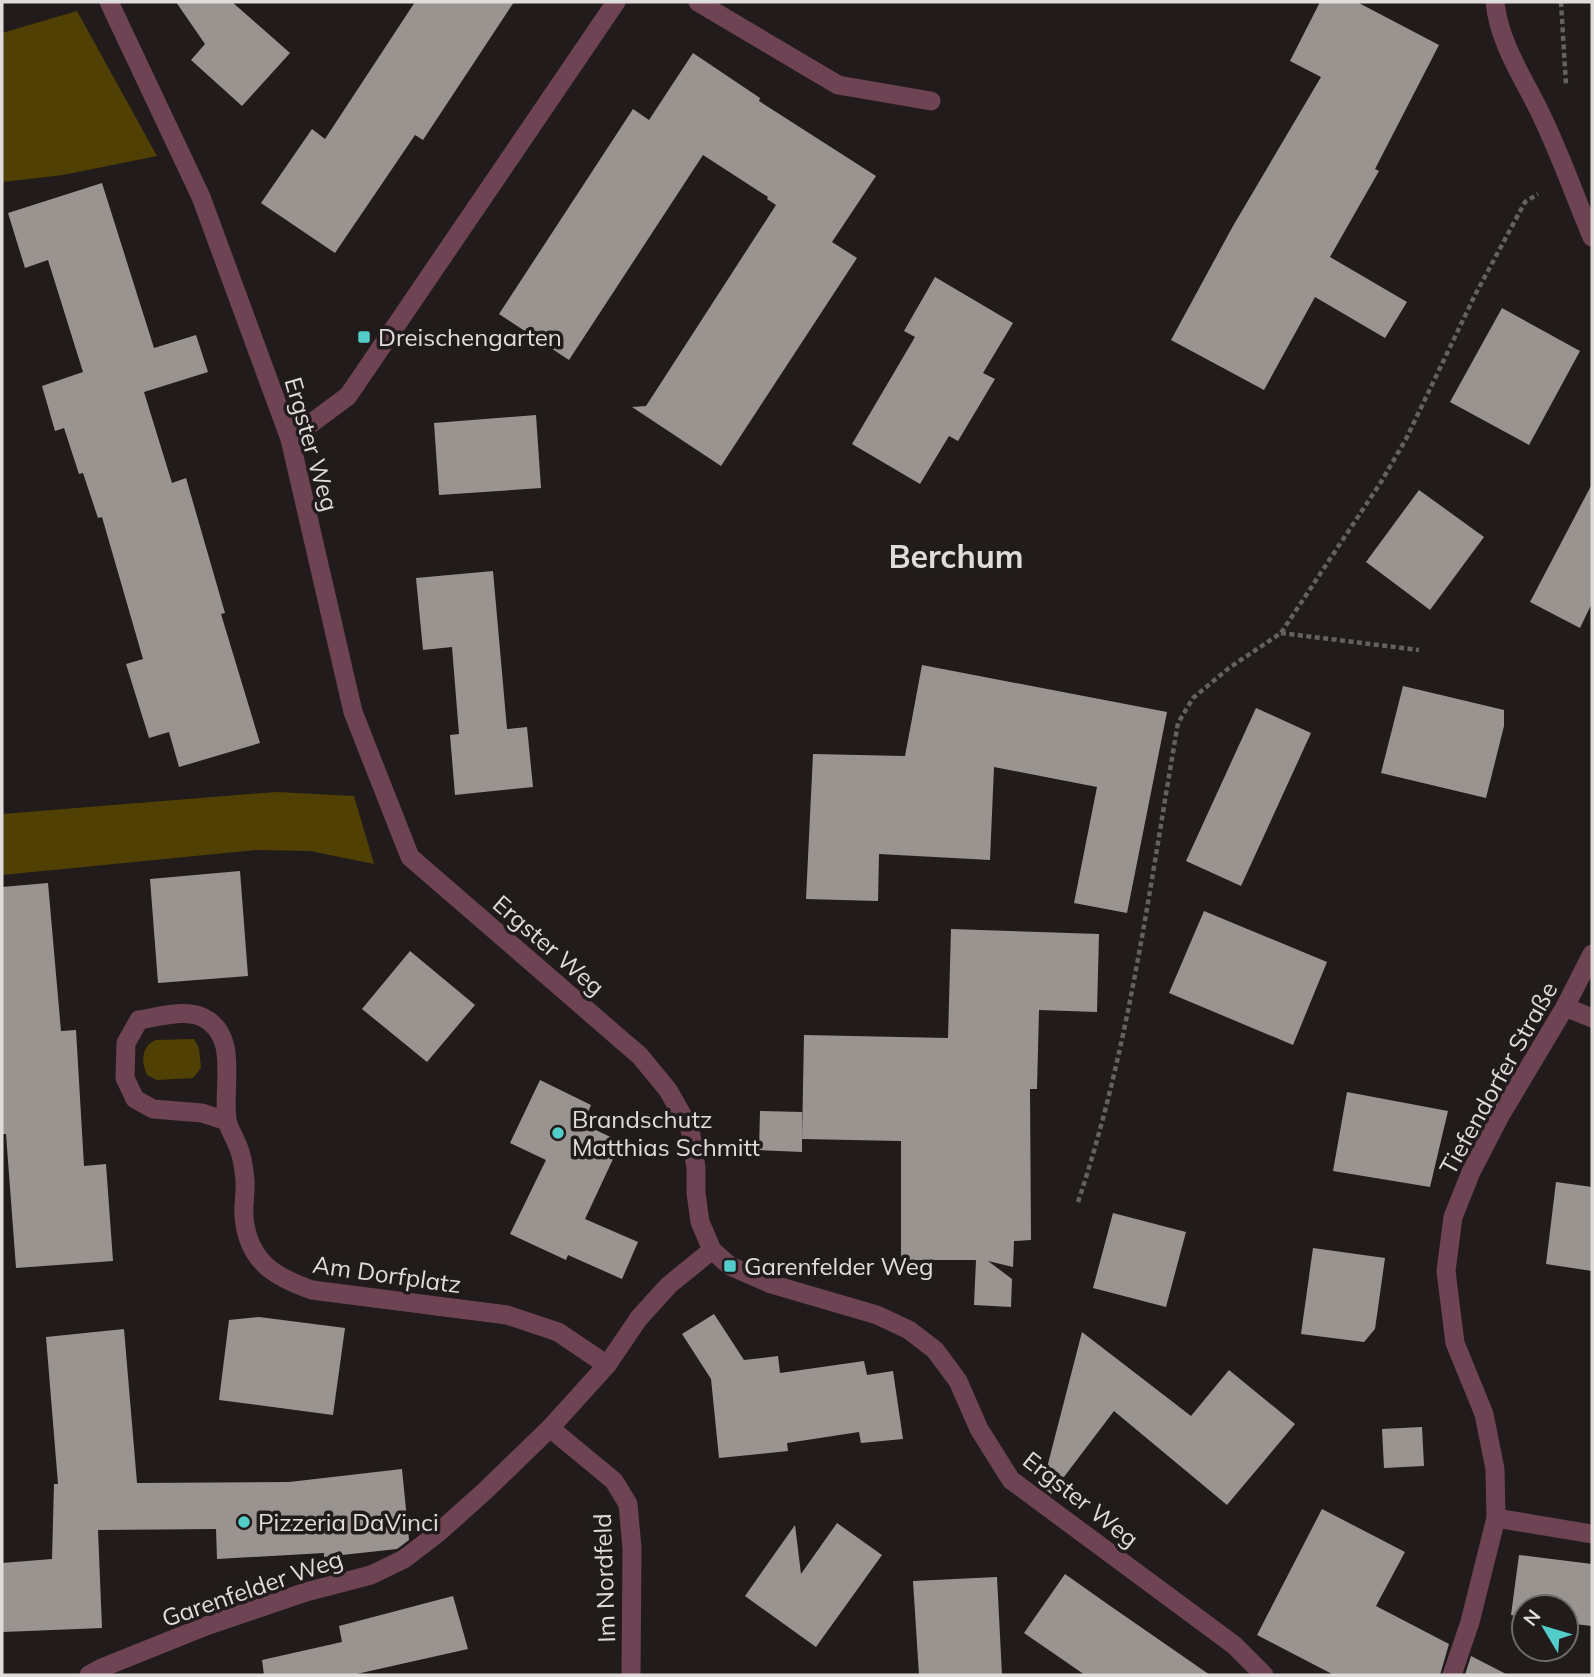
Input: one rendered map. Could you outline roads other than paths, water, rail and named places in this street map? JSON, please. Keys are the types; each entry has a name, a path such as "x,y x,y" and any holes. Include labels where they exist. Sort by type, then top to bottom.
{"street":[{"name":"Ergster Weg","path":"108,2 201,197 290,439 353,712 410,857 640,1056 668,1090 690,1129 700,1222 712,1250 730,1266 771,1284 877,1315 909,1330 927,1343 958,1381 979,1429 1011,1480 1234,1645 1264,1675"},
{"path":"290,439 348,396 616,2"},
{"path":"698,2 838,85 930,101"},
{"path":"1495,2 1496,17 1507,47 1545,123 1592,237"},
{"name":"Tiefendorfer Straße","path":"1452,1675 1470,1622 1496,1518 1495,1469 1483,1413 1455,1343 1446,1271 1453,1217 1471,1172 1500,1116 1592,954"},
{"path":"1564,1007 1592,1018"},
{"name":"Am Dorfplatz","path":"227,1121 202,1113 153,1109 135,1099 125,1078 126,1043 139,1020 190,1013 204,1018 221,1032 226,1054 227,1121 239,1146 245,1180 244,1217 249,1241 269,1270 286,1281 312,1290 507,1315 558,1332 607,1365"},
{"path":"550,1428 607,1365 639,1318 669,1285 712,1250"},
{"name":"Garenfelder Weg","path":"89,1675 206,1626 306,1592 371,1575 404,1559 486,1490 550,1428"},
{"name":"Im Nordfeld","path":"550,1428 614,1481 628,1504 632,1548 631,1675"},
{"path":"1496,1518 1592,1534"}],"place":[{"name":"Dreischengarten","path":"364,337"},
{"name":"Brandschutz Matthias Schmitt","path":"558,1133"},
{"name":"Garenfelder Weg","path":"730,1266"},
{"name":"Pizzeria DaVinci","path":"244,1522"}],"district":[{"name":"Berchum","path":"956,556"}]}
